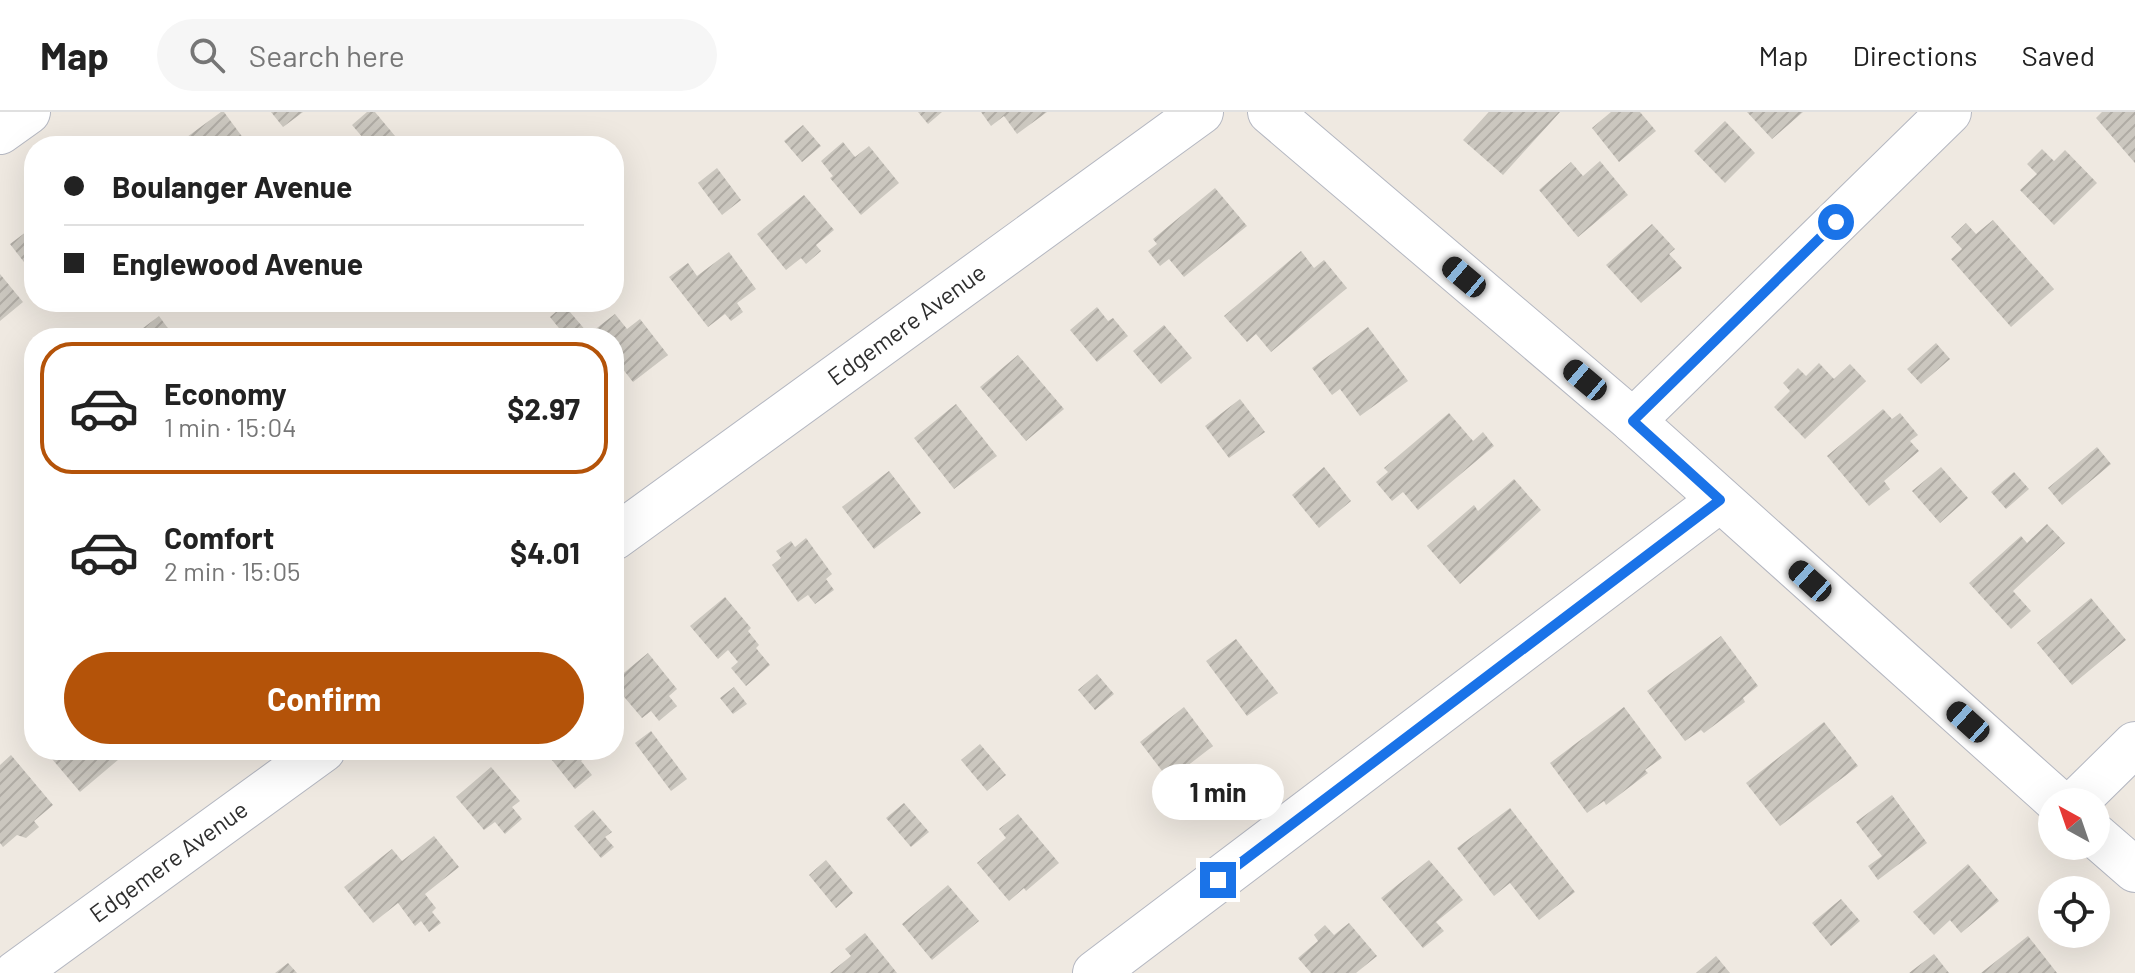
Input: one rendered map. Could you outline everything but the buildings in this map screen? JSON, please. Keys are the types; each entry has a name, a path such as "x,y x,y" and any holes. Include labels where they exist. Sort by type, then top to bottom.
{"street":[{"path":"0,132 28,112"},
{"name":"Edgemere Avenue","path":"624,531 1201,112"},
{"path":"1270,112 1633,421 2042,788"},
{"path":"1633,421 1949,112"},
{"path":"1095,973 1720,500"},
{"path":"2090,788 2135,744"},
{"name":"Edgemere Avenue","path":"16,973 309,760"},
{"path":"2110,848 2135,870"}],"route":[{"path":"1218,880 1720,500 1633,421 1836,222"}]}
